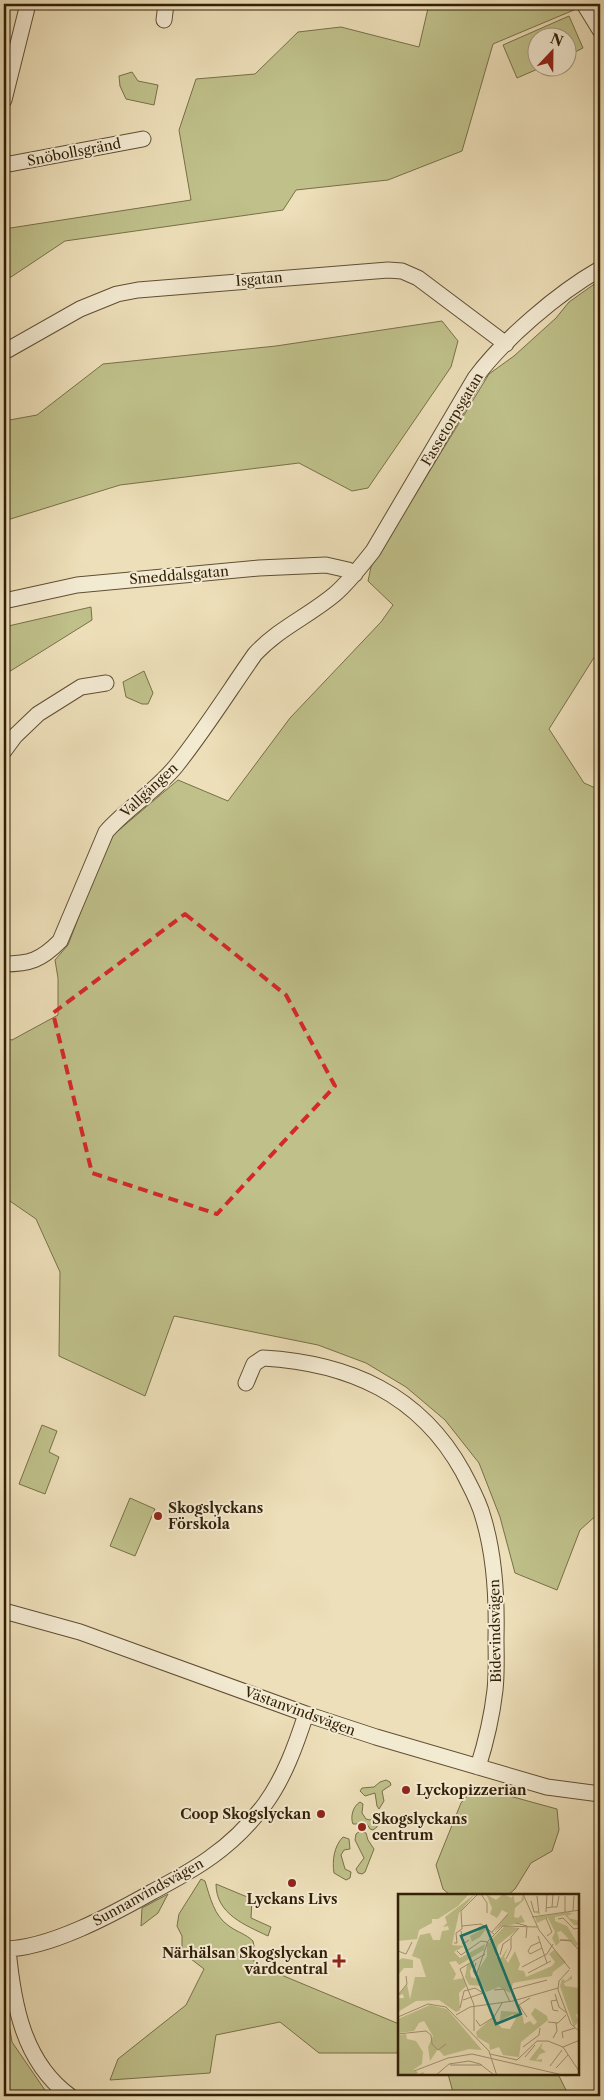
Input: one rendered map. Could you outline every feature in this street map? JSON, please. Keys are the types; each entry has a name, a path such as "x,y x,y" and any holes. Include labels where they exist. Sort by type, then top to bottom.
{"street":[{"path":"4,100 28,4"},
{"path":"164,20 166,4"},
{"path":"584,4 600,30"},
{"name":"Snöbollsgränd","path":"4,165 143,139"},
{"name":"Fassetorpsgatan","path":"355,574 373,551 475,378 486,364 506,344 561,297 600,269"},
{"name":"Isgatan","path":"4,352 80,309 117,294 138,290 388,270 402,271 418,278 506,344"},
{"name":"Smeddalsgatan","path":"4,601 77,585 259,568 326,565 348,570 355,574"},
{"name":"Vallgången","path":"4,964 18,964 36,960 47,954 60,942 106,832 175,767 255,654 270,638 335,594 355,574"},
{"path":"4,751 38,714 80,687 106,683"},
{"name":"Bidevindsvägen","path":"246,1383 254,1364 262,1358 318,1364 348,1373 374,1384 401,1400 423,1418 450,1451 472,1489 483,1515 492,1558 497,1603 495,1689 489,1727 478,1767"},
{"name":"Västanvindsvägen","path":"4,1611 80,1632 306,1714 478,1767 547,1787 600,1794"},
{"name":"Sunnanvindsvägen","path":"6,1949 65,1934 97,1921 183,1875 211,1857 244,1828 264,1805 282,1774 306,1714"},
{"path":"6,1949 16,2008 26,2040 45,2072 70,2096"}],"highlighted area":[{"path":"185,914 286,995 335,1086 217,1214 92,1173 53,1013"}],"green space":[{"path":"429,4 567,4 574,10 531,28 526,28 526,30 493,44 462,151 388,180 296,190 283,210 65,241 11,277 4,278 4,229 191,200 179,130 196,79 255,74 298,32 341,27 419,47"},
{"path":"569,16 574,28 542,28"},
{"path":"576,32 583,48 576,52"},
{"path":"526,35 526,74 517,78 503,45"},
{"path":"132,72 138,81 158,85 154,105 126,99 120,86 119,76"},
{"path":"600,280 600,648 549,729 584,783 600,790 600,1512 580,1530 557,1590 515,1573 500,1517 479,1463 445,1420 406,1387 366,1363 318,1345 174,1316 145,1396 59,1356 60,1272 36,1219 4,1197 4,1038 12,1040 58,1015 58,978 55,960 68,945 102,856 113,835 178,780 228,801 290,718 381,622 393,605 368,581 371,567 489,374 514,356 556,318 569,302"},
{"path":"442,321 458,341 451,367 368,488 352,491 299,463 120,485 4,521 4,421 37,415 103,364 276,346"},
{"path":"91,607 92,620 4,675 4,627"},
{"path":"144,671 153,693 148,704 142,704 126,697 123,682"},
{"path":"42,1425 57,1431 49,1452 59,1457 45,1494 19,1484"},
{"path":"130,1498 155,1509 135,1556 110,1546"},
{"path":"386,1780 391,1785 382,1791 384,1801 379,1809 375,1793 365,1796 360,1791 362,1788 374,1787"},
{"path":"477,1789 484,1789 557,1809 559,1830 552,1851 531,1863 515,1889 509,1894 449,1894 443,1889 436,1865 461,1803 470,1793"},
{"path":"360,1802 363,1804 362,1813 366,1819 370,1820 376,1816 379,1818 377,1827 373,1830 367,1824 353,1824 353,1812"},
{"path":"360,1831 366,1833 374,1849 365,1872 362,1874 358,1873 356,1869 364,1858 355,1840 356,1834"},
{"path":"343,1837 349,1839 350,1849 344,1850 341,1855 345,1869 351,1872 350,1878 346,1880 334,1873 333,1868 336,1849"},
{"path":"201,1879 205,1881 213,1906 224,1922 253,1941 254,1946 251,1952 255,1964 398,2024 398,2053 319,2053 280,2022 216,2035 210,2073 110,2080 118,2059 186,2005 204,1969 182,1952 182,1936 177,1926 179,1914"},
{"path":"216,1884 252,1899 251,1918 271,1927 268,1936 241,1923 226,1911 217,1894"},
{"path":"168,1894 158,1913 141,1926 142,1908"},
{"path":"4,1995 12,2042 49,2096 4,2096"},
{"path":"448,2075 558,2075 569,2096 454,2096"}],"place":[{"name":"Skogslyckans Förskola","path":"158,1516"},
{"name":"Lyckopizzerian","path":"406,1790"},
{"name":"Coop Skogslyckan","path":"321,1814"},
{"name":"Skogslyckans centrum","path":"362,1827"},
{"name":"Lyckans Livs","path":"292,1883"},
{"name":"Närhälsan Skogslyckan vårdcentral","path":"339,1961"}]}
